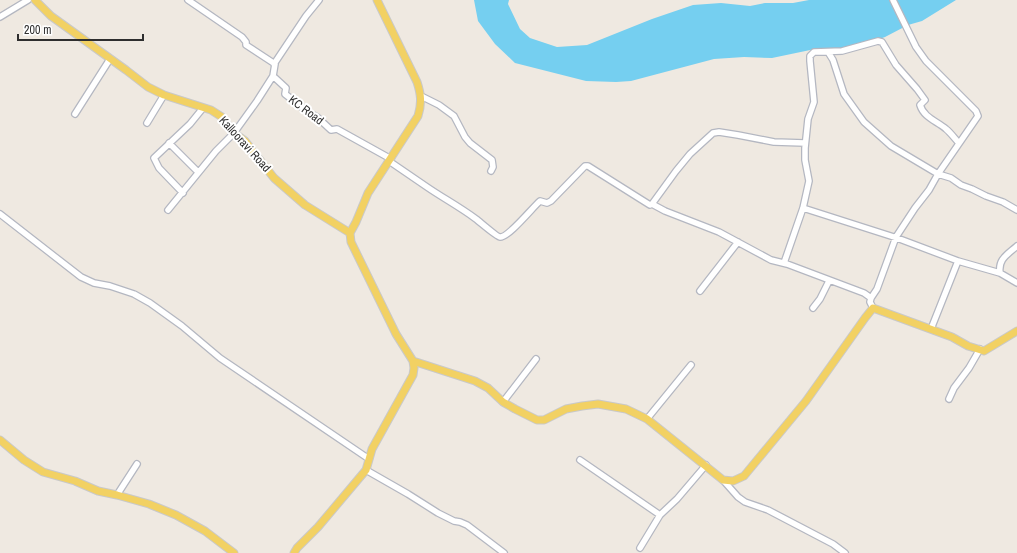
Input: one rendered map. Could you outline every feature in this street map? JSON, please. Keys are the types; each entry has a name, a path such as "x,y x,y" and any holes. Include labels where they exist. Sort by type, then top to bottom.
{"main road":[{"name":"Kallooravi Road","path":"35,0 51,16 148,87 164,95 211,110 222,116 234,133 246,141 274,178 300,200 350,233"},
{"path":"294,553 366,470 372,449 412,375 414,368 413,361 396,334 350,238 350,233 368,193 418,116 421,106 421,96 417,82 377,0"},
{"path":"413,361 475,381 488,388 503,402 526,416 537,420 544,420 566,409 598,404 626,409 647,419 723,480 733,481 744,476 806,401 873,308 952,337 968,346 984,351 1017,331"},
{"path":"1,442 24,460 43,472 75,481 98,492 117,495 149,504 188,521 234,553"}],"street":[{"path":"0,17 28,0"},
{"path":"188,0 236,33 246,42 246,45 274,64"},
{"path":"168,210 216,151 234,133 273,76 274,64 306,16 319,0"},
{"path":"873,308 870,302 871,298 877,289 896,238 914,208 929,190 938,174 978,116 976,111 926,61 912,42 893,0"},
{"path":"784,263 803,208 809,181 805,160 805,143 808,119 814,102 810,56 814,52 842,51 878,41 882,42 896,65 925,100 920,106 921,108 931,120 946,129 959,143"},
{"path":"828,52 833,60 844,94 864,122 891,146 938,174 951,178 961,185 972,188 1017,210"},
{"path":"75,114 110,59"},
{"name":"KC Road","path":"273,76 286,88 285,94 331,130 337,129 390,160"},
{"path":"147,123 164,95"},
{"path":"421,96 439,105 454,116 465,137 470,143 492,160 493,167 491,171"},
{"path":"183,193 159,168 154,158 190,124 203,108"},
{"path":"652,204 690,154 713,133 719,132 774,142 805,143"},
{"path":"169,143 198,172"},
{"path":"390,160 428,188 451,201 487,227 498,237 505,235 540,201 547,203 550,202 585,166 588,166 650,205 652,204 665,211 708,227 771,260 784,263 829,280 871,298"},
{"path":"803,208 896,238 958,261 1000,273 1017,283"},
{"path":"0,214 81,277 94,283 110,286 134,294 150,303 182,326 220,358 369,459"},
{"path":"700,291 738,242"},
{"path":"1000,273 999,266 1003,258 1017,246"},
{"path":"931,329 958,261"},
{"path":"813,308 820,300 829,280"},
{"path":"949,400 954,388 969,368 980,349"},
{"path":"503,402 536,359"},
{"path":"647,419 691,365"},
{"path":"580,460 660,515"},
{"path":"117,495 137,464"},
{"path":"640,548 660,515 677,499 706,465"},
{"path":"366,470 454,522 460,522 467,525 504,553"},
{"path":"723,480 738,497 745,502 768,510 827,541 842,552"}],"water":[{"path":"474,0 509,0 508,4 520,29 530,38 557,47 587,45 652,19 693,5 721,3 750,6 765,3 793,3 809,0 956,0 922,21 908,25 885,37 844,49 815,49 772,58 744,57 714,59 631,81 616,82 586,81 515,63 495,44 478,21"}]}
